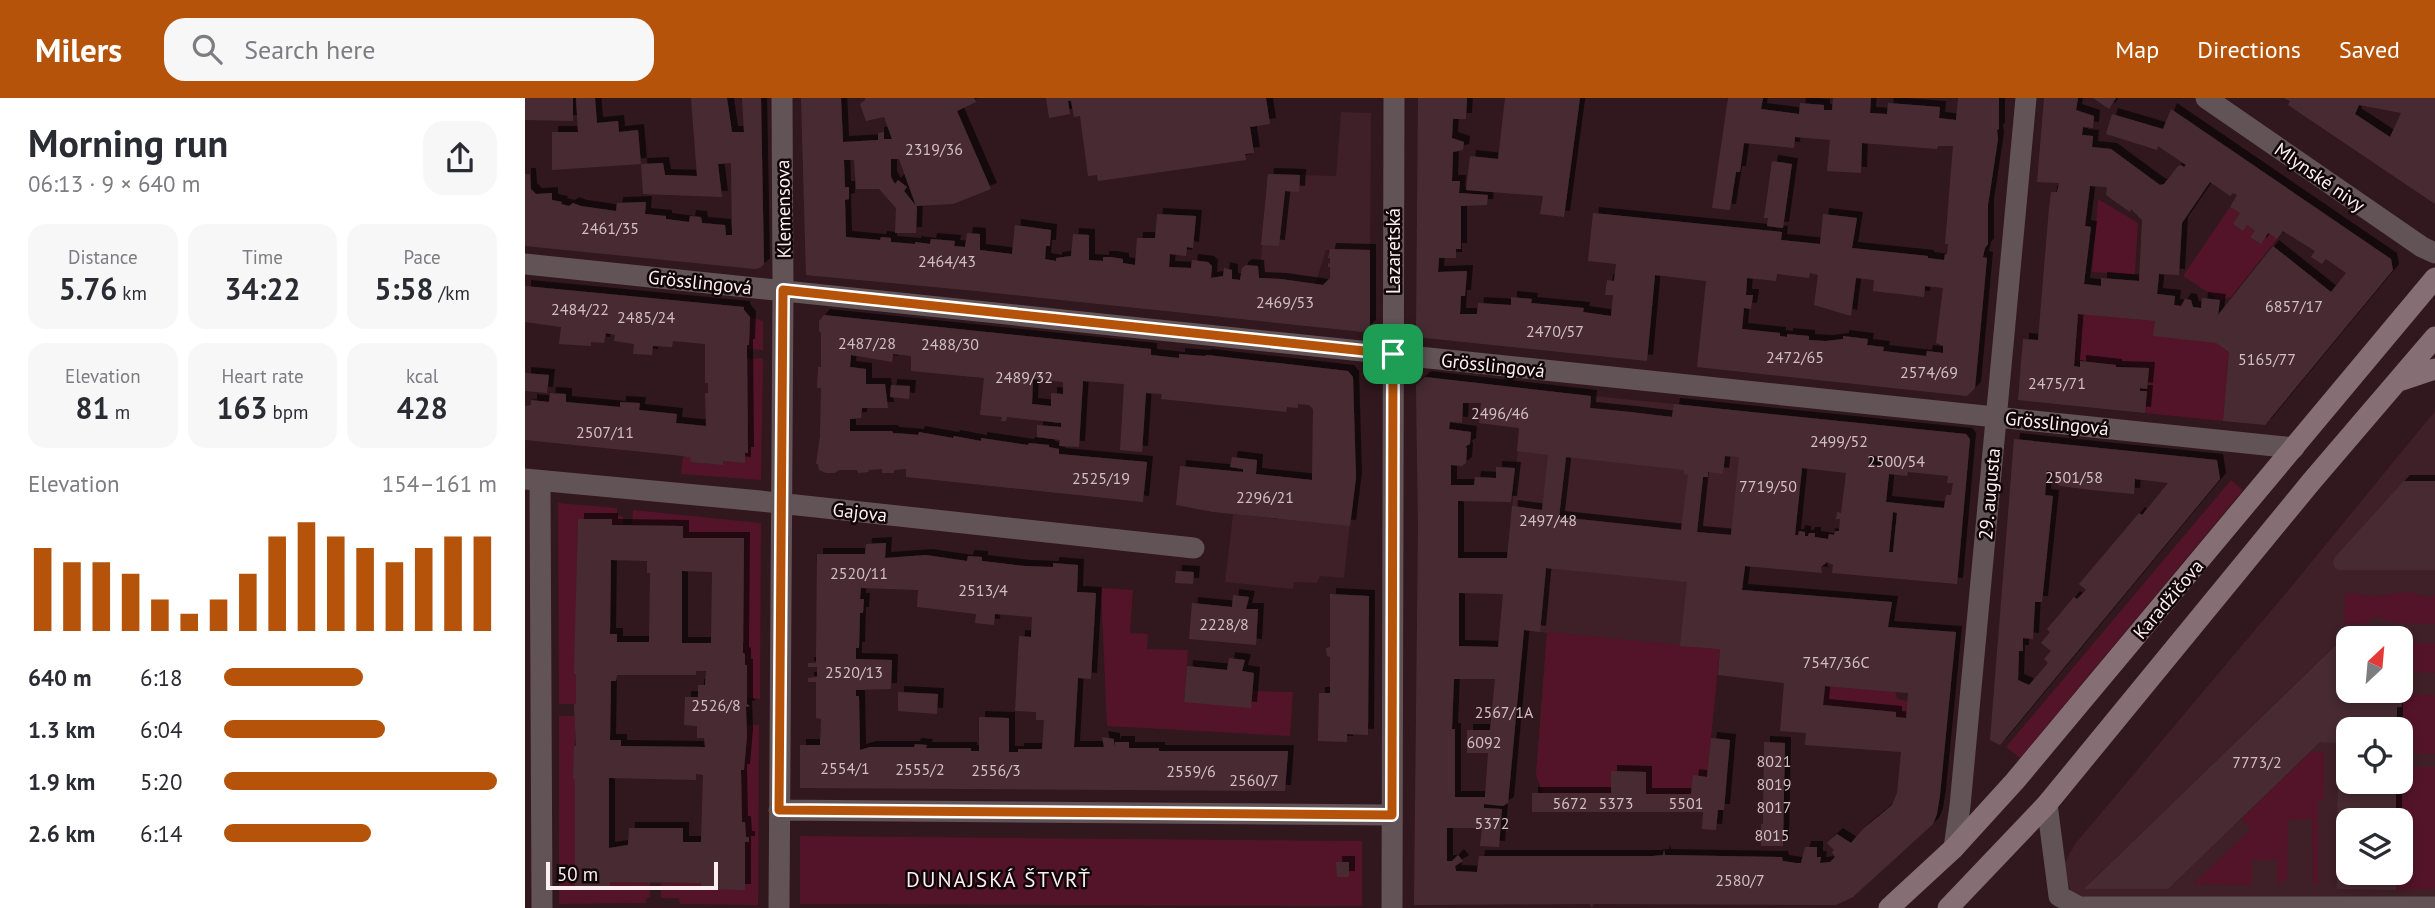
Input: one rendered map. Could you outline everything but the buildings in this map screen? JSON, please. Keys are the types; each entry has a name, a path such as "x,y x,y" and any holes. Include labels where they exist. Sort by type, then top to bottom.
{"main road":[{"name":"Karadžičova","path":"1889,908 1954,848 2015,781 2435,278"},
{"name":"Karadžičova","path":"1948,908 2047,804 2311,482 2435,337"},
{"path":"2397,381 2435,369"},
{"path":"2294,448 2311,482"}],"street":[{"name":"Klemensova","path":"779,908 782,98"},
{"name":"Lazaretská","path":"1392,908 1394,98"},
{"name":"29. augusta","path":"1954,848 2026,98"},
{"name":"Mlynské nivy","path":"2206,98 2435,253"},
{"name":"Grösslingová","path":"525,264 2294,448"},
{"name":"Gajova","path":"533,480 1194,548"},
{"path":"533,480 542,908"},
{"path":"2047,804 2059,896 2080,907 2435,908"},
{"path":"779,810 1392,815"}],"shaded area":[{"path":"1341,112 1371,113 1370,250 1326,250 1315,285 1256,320 1268,174 1336,176"},
{"path":"2098,199 2138,223 2135,275 2092,272"},
{"path":"2230,207 2240,213 2233,224 2243,231 2247,225 2255,231 2250,237 2260,244 2268,233 2277,239 2231,297 2220,300 2183,276"},
{"path":"2078,314 2155,321 2154,335 2216,343 2229,352 2223,421 2145,413 2149,368 2075,361"},
{"path":"750,317 763,321 763,350 747,349"},
{"path":"761,358 761,480 681,474 683,456 691,458 691,462 723,465 723,461 745,463 749,424 746,423 747,359"},
{"path":"1524,389 1744,411 1705,794 1543,793 1536,775 1547,633 1500,627"},
{"path":"2435,411 2435,901 2082,900 2072,895 2063,866 2075,844"},
{"path":"2231,480 2243,490 2020,758 2006,747"},
{"path":"1281,496 1352,504 1344,578 1320,576 1317,583 1294,582 1293,589 1225,582 1233,514 1278,519"},
{"path":"558,503 617,508 617,516 623,516 623,525 612,525 612,519 578,519 574,704 559,704"},
{"path":"633,510 761,523 760,699 747,698 747,666 743,653 743,539 683,538 683,526 632,525"},
{"path":"1101,588 1133,590 1130,633 1148,634 1147,649 1188,650 1184,701 1252,691 1293,692 1290,736 1107,726"},
{"path":"2408,592 2428,597 2435,595 2435,624 2397,623 2375,617 2364,624 2344,623 2345,593 2374,596"},
{"path":"1547,632 1720,649 1707,777 1693,775 1691,794 1646,794 1646,772 1611,771 1611,793 1543,793 1536,775"},
{"path":"2413,643 2435,643 2435,673 2413,672"},
{"path":"1827,659 1893,682 1897,699 1907,701 1906,718 1896,717 1896,712 1823,705"},
{"path":"2413,694 2435,695 2435,754 2413,754 2413,717 2402,717 2402,704 2413,704"},
{"path":"559,716 574,716 576,719 573,778 575,886 609,886 610,882 650,882 650,898 646,898 646,903 559,904"},
{"path":"747,725 759,725 758,905 680,904 679,898 661,898 661,883 701,883 701,889 745,889 745,842 749,842 749,837 746,837 745,823 742,822 741,770 744,770"},
{"path":"2311,751 2324,752 2324,800 2318,801 2318,885 2313,885 2312,819 2288,820 2287,878 2277,885 2277,860 2252,860 2252,885 2193,884 2251,829 2241,819"},
{"path":"2413,767 2435,767 2435,889 2396,890 2396,885 2413,885 2413,808 2396,808 2396,794 2413,794"},
{"path":"800,836 1362,841 1362,906 800,904"}],"district":[{"name":"DUNAJSKÁ ŠTVRŤ","path":"999,880"}],"route":[{"path":"783,290 1393,354 1392,815 779,810 783,290"}]}
